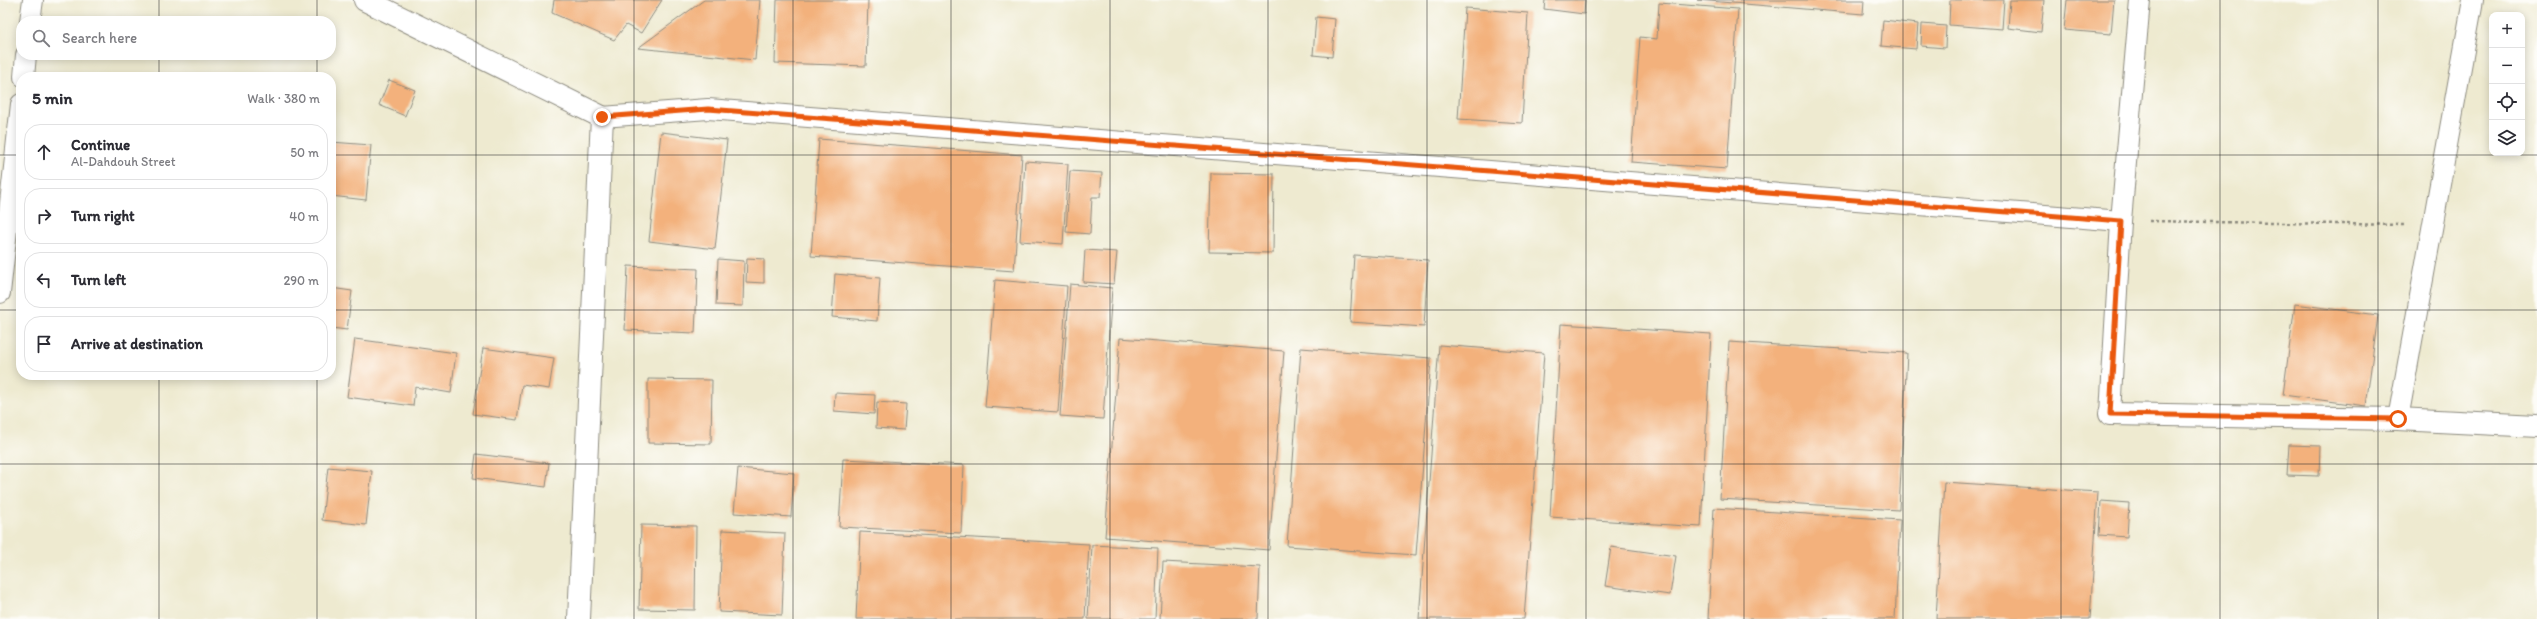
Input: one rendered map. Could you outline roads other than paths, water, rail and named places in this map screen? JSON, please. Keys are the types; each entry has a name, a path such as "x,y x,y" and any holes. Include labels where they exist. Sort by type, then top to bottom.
{"street":[{"path":"365,0 602,117 579,619"},
{"path":"2110,414 2398,419 2537,426"}],"lane":[{"path":"31,16 33,0"},
{"path":"2110,414 2121,221 2140,0"},
{"path":"2398,419 2473,0"},
{"path":"24,72 26,60"},
{"path":"602,117 708,109 2121,221"},
{"path":"0,293 16,149"}]}
